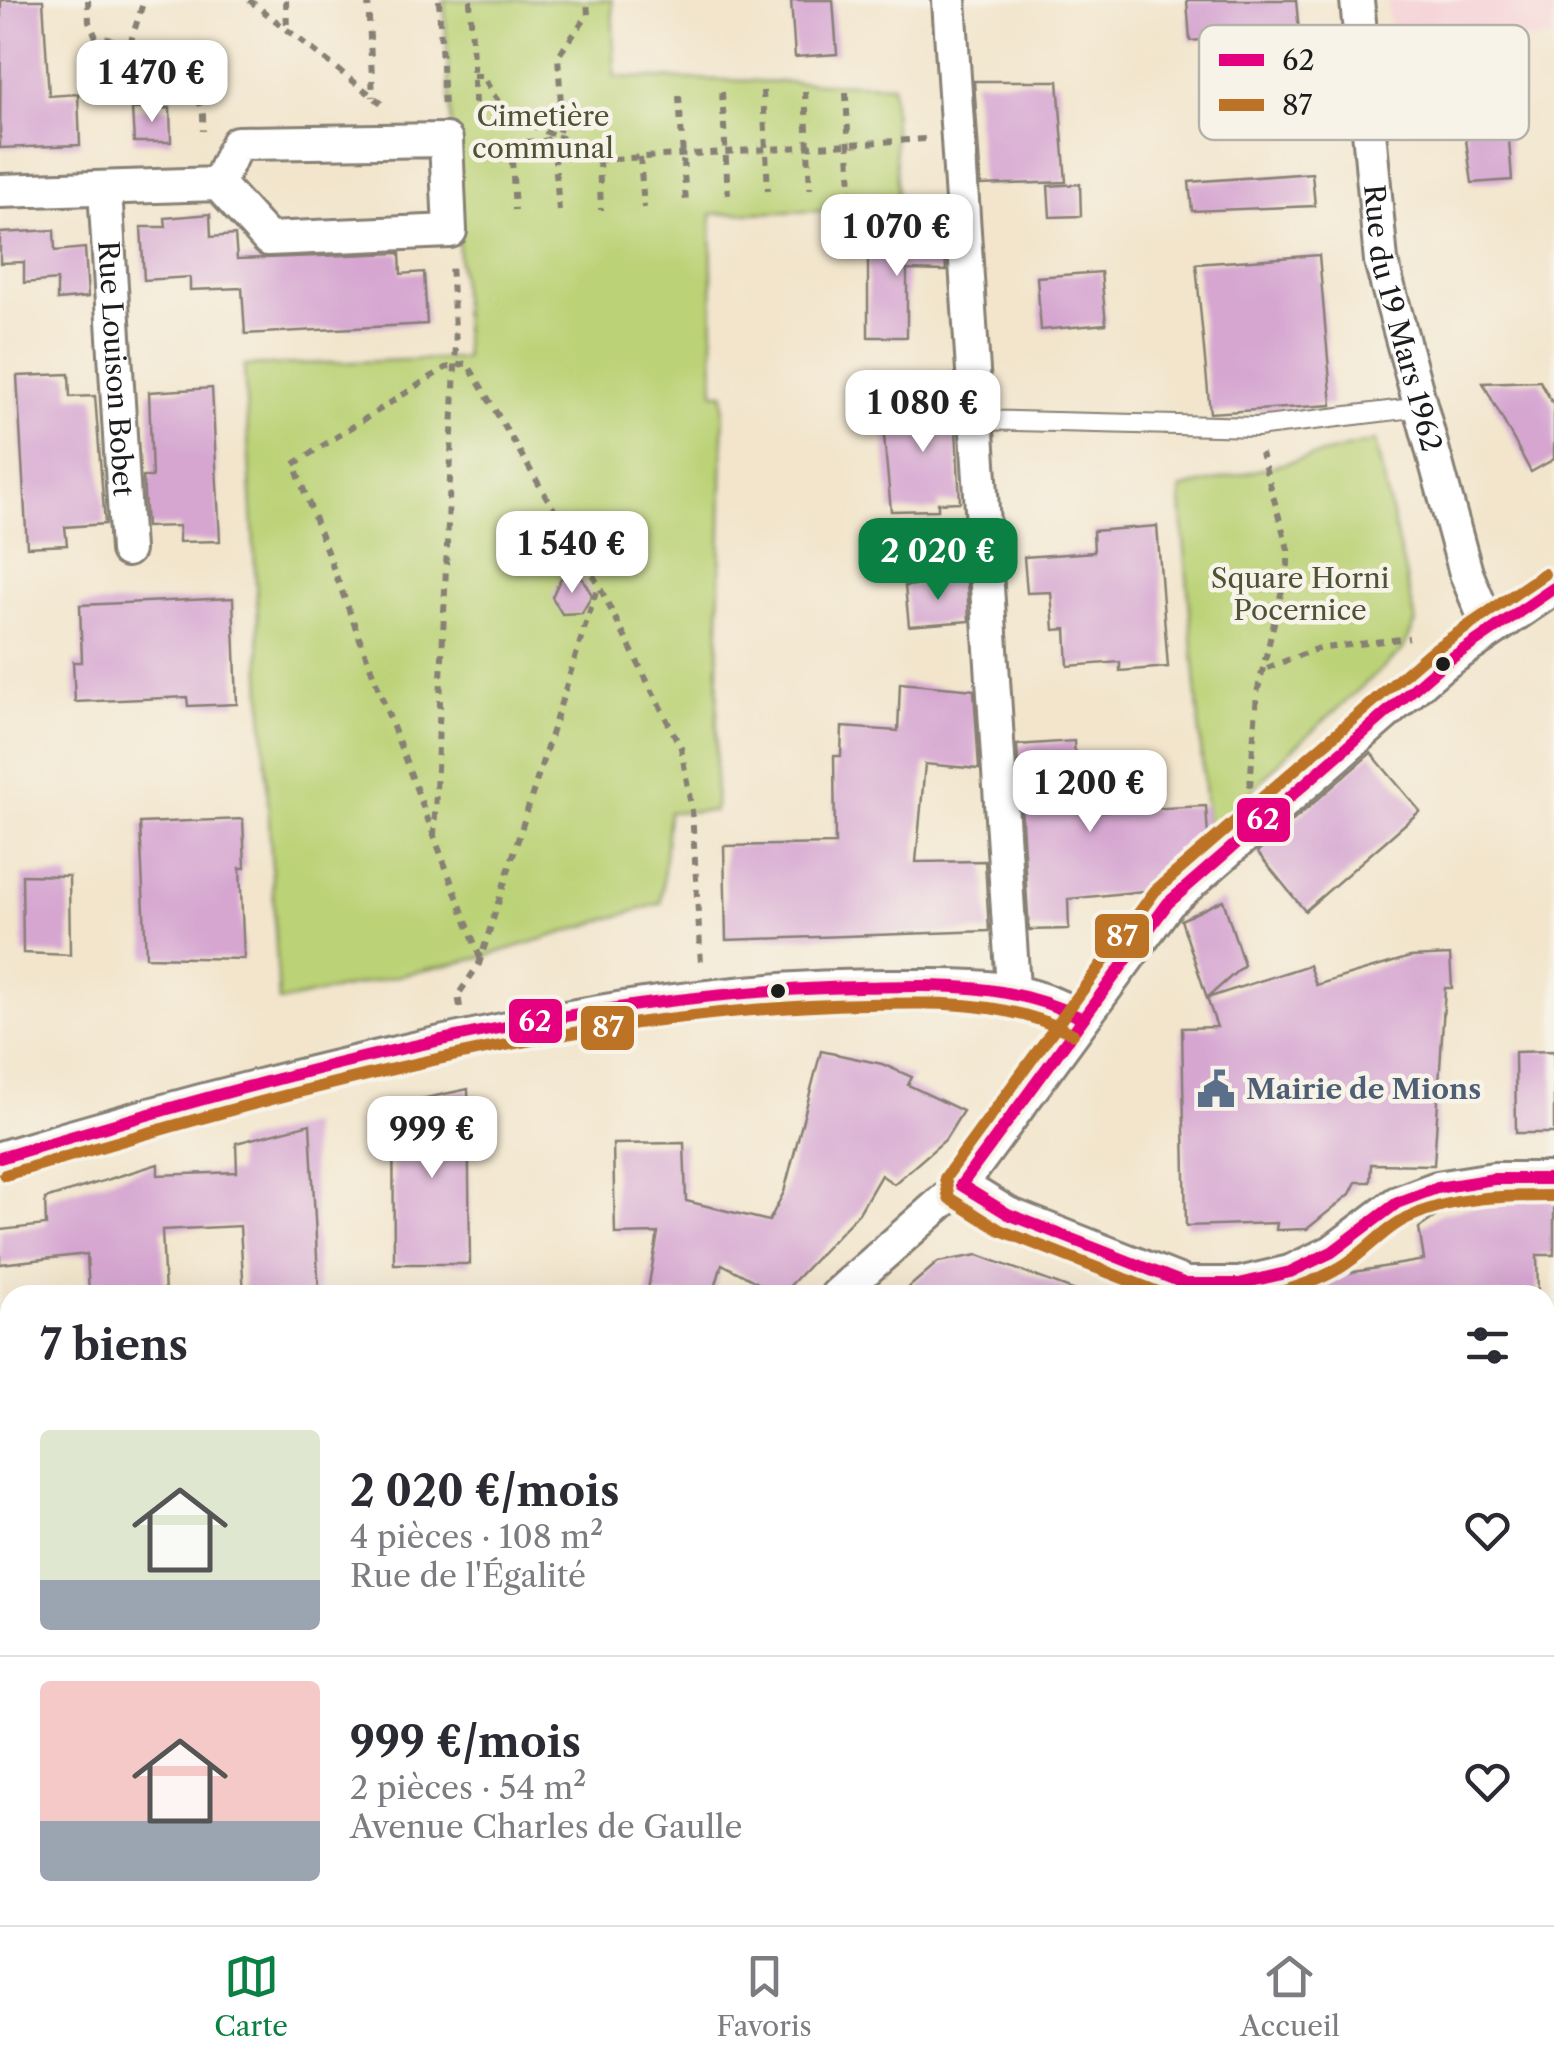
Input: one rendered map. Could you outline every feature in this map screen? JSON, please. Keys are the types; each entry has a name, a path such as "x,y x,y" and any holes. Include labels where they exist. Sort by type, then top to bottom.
{"street":[{"path":"948,0 1012,988"},
{"name":"Rue du 19 Mars 1962","path":"1357,0 1359,25"},
{"name":"Rue du 19 Mars 1962","path":"1370,140 1382,260 1466,573 1490,628"},
{"path":"451,142 450,231 268,239 218,184 238,143 451,142"},
{"path":"0,190 218,184"},
{"name":"Rue Louison Bobet","path":"105,189 127,550"},
{"path":"847,1285 960,1185 1024,1104 1080,1018 1168,903 1440,666 1490,628 1554,588"},
{"path":"0,1158 242,1087 465,1038 702,995 845,986 1012,988 1051,1000 1080,1018"},
{"path":"960,1185 1008,1214 1186,1284 1239,1284 1290,1272 1332,1252 1397,1203 1438,1188 1494,1179 1554,1179"}],"lane":[{"path":"975,420 1256,427 1421,406"}],"path":[{"path":"88,0 89,22 96,37 130,44 171,72 202,108 204,148 218,184"},
{"path":"130,44 144,0"},
{"path":"249,0 373,97 451,142 510,144 556,136"},
{"path":"286,0 287,30"},
{"path":"368,0 373,97"},
{"path":"439,0 451,142"},
{"path":"559,211 556,136 562,121 558,56 588,14 587,0"},
{"path":"474,76 484,76 500,107 512,116 581,144 599,160 957,136"},
{"path":"763,91 768,191"},
{"path":"805,91 810,189"},
{"path":"722,92 728,195"},
{"path":"846,92 851,189"},
{"path":"680,96 686,203"},
{"path":"510,144 516,210"},
{"path":"640,158 644,208"},
{"path":"599,160 602,210"},
{"path":"434,842 455,365 450,231"},
{"path":"480,958 294,464 455,365 467,362 598,584 681,748 692,811 702,995"},
{"path":"1233,849 1251,785 1256,693 1266,669 1288,550 1256,427"},
{"path":"465,1038 458,995 480,958 598,584"},
{"path":"1266,669 1316,649 1409,638"}],"shaded area":[{"path":"1387,0 1554,0 1554,38 1529,39 1529,25 1390,25"}],"green space":[{"name":"Cimetière communal","path":"444,0 612,0 615,77 892,85 898,209 711,214 714,393 724,393 715,811 669,812 661,903 480,958 279,1002 244,366 465,358"},
{"name":"Square Horni Pocernice","path":"1375,441 1416,622 1402,651 1290,751 1208,836 1180,489"}],"building":[{"path":"1,0 43,0 49,96 78,94 80,145 0,148"},
{"path":"791,0 833,0 837,54 795,57"},
{"path":"1187,0 1296,0 1298,25 1199,25 1199,40 1190,41"},
{"path":"974,81 1058,81 1066,182 981,185"},
{"path":"170,108 171,142 134,142 132,109"},
{"path":"1466,140 1509,140 1512,180 1472,183"},
{"path":"1312,173 1315,206 1192,211 1189,182"},
{"path":"1080,184 1081,216 1050,217 1048,186"},
{"path":"210,214 211,237 235,235 237,259 400,253 401,274 424,272 427,324 245,334 242,288 190,290 190,277 144,280 141,227 166,227 165,218"},
{"path":"54,230 55,251 85,248 88,297 57,300 57,280 24,283 24,262 0,263 0,233"},
{"path":"944,237 946,271 907,270 907,337 868,337 868,239"},
{"path":"1319,255 1332,405 1210,413 1196,264"},
{"path":"1101,272 1106,324 1041,330 1037,277"},
{"path":"69,374 70,397 95,396 105,524 65,527 67,545 27,547 17,376"},
{"path":"1540,381 1554,406 1554,459 1531,472 1483,383"},
{"path":"212,388 220,541 179,542 179,526 146,527 143,477 152,477 149,392"},
{"path":"954,394 960,502 938,503 938,510 891,511 883,425 909,421 909,395"},
{"path":"1157,526 1168,667 1120,671 1120,662 1068,666 1066,629 1054,630 1051,592 1027,593 1024,557 1094,552 1093,531"},
{"path":"561,578 582,578 592,595 582,613 562,614 552,597"},
{"path":"967,580 969,621 909,626 905,586"},
{"path":"233,598 237,704 188,706 187,697 75,702 73,662 82,662 80,605"},
{"path":"900,683 974,690 979,769 925,764 916,862 985,861 989,931 726,940 724,846 835,844 834,756 841,756 842,727 898,731"},
{"path":"1074,741 1075,761 1100,760 1104,811 1206,806 1208,836 1144,891 1068,899 1069,929 1029,930 1017,745"},
{"path":"1371,753 1420,811 1305,911 1257,852"},
{"path":"243,819 245,868 240,868 244,959 146,957 140,823"},
{"path":"22,875 69,876 70,955 23,953"},
{"path":"1223,900 1244,965 1207,998 1181,920"},
{"path":"1450,955 1452,988 1445,988 1434,1165 1371,1164 1370,1182 1356,1182 1350,1194 1307,1229 1276,1230 1277,1223 1186,1226 1182,1028 1217,1027 1207,998 1309,965 1316,985 1410,957"},
{"path":"821,1051 882,1064 912,1077 908,1085 963,1111 945,1140 894,1184 881,1175 859,1213 791,1285 762,1285 722,1264 716,1285 649,1285 658,1233 615,1234 613,1144 684,1143 686,1201 769,1221 784,1192"},
{"path":"1554,1051 1554,1133 1516,1133 1515,1052"},
{"path":"468,1089 470,1264 394,1264 393,1105"},
{"path":"310,1124 318,1285 243,1285 240,1226 162,1230 165,1285 89,1285 87,1254 0,1264 0,1230 46,1225 45,1199 158,1164 158,1175 237,1172 236,1143"},
{"path":"1509,1199 1554,1199 1554,1255 1537,1255 1538,1285 1315,1285 1325,1277 1424,1260 1419,1228 1441,1213"},
{"path":"978,1255 1060,1285 912,1285 938,1262"}],"transit line":[{"name":"87","path":"1140,1285 1000,1230 949,1198 945,1178 1155,891 1429,653 1544,574"},
{"name":"62","path":"1554,588 1440,666 1168,903 961,1185 1008,1214 1186,1284 1239,1284 1290,1272 1332,1252 1397,1203 1437,1188 1494,1179 1554,1179"},
{"name":"62","path":"0,1158 317,1069 532,1022 641,1005 750,993 945,986 1028,998 1081,1018"},
{"name":"87","path":"5,1175 323,1086 539,1039 647,1022 757,1010 946,1004 1023,1015 1073,1034"},
{"name":"87","path":"1303,1285 1332,1272 1400,1222 1426,1210 1480,1199 1554,1196"}],"place":[{"name":"Mairie de Mions","path":"1216,1089"}]}
